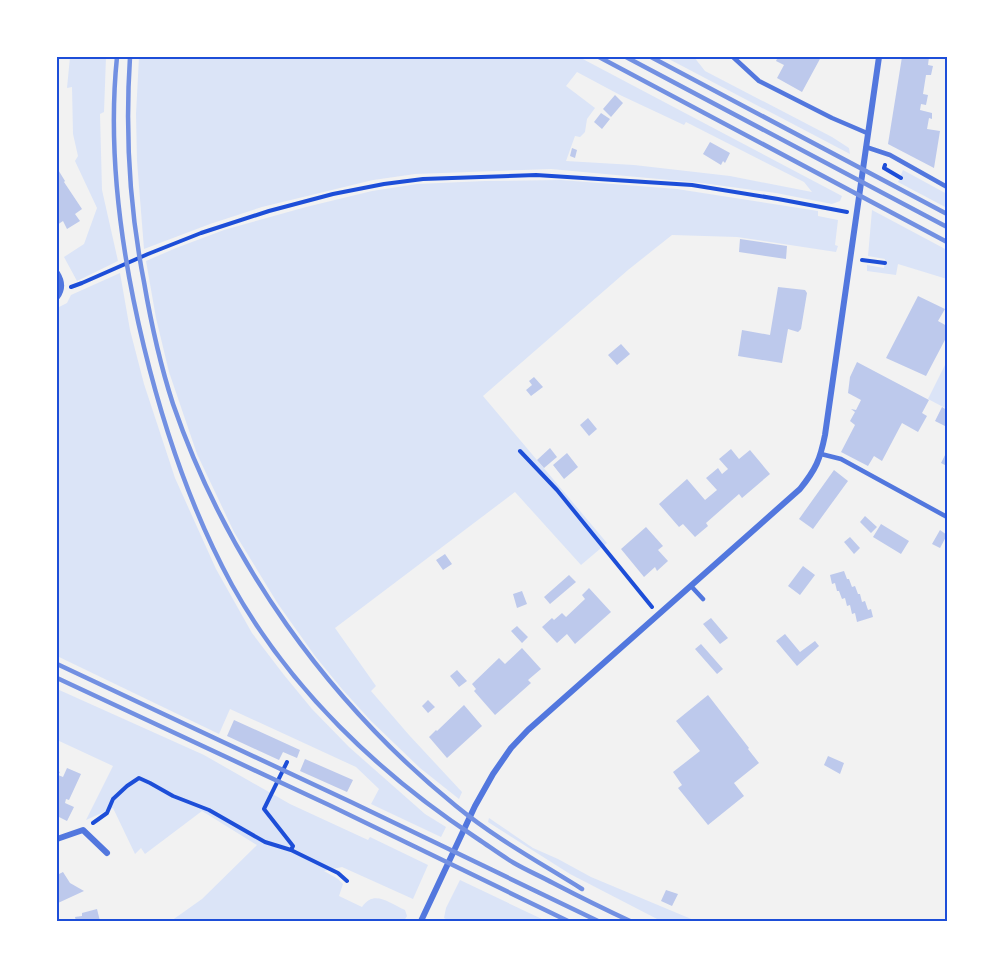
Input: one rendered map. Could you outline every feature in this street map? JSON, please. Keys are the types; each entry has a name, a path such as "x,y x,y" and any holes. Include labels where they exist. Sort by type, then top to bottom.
{"street":[{"path":"421,921 475,806 511,748 528,730 800,489 814,471 822,454 879,57"},
{"path":"57,273 62,284 57,297"},
{"path":"57,839 83,830 106,853"}],"lane":[{"path":"733,57 759,81 867,133"},
{"path":"866,147 890,155 947,187"},
{"path":"822,454 841,459 947,517"},
{"path":"691,586 703,599"}],"path":[{"path":"886,169 902,178"},
{"path":"61,290 82,284 201,233 269,210 343,192 423,179 536,175 692,185 857,213"},
{"path":"866,261 885,263"},
{"path":"520,451 557,490 658,614"},
{"path":"287,762 264,809 293,846 291,850"},
{"path":"83,830 106,813 113,799 139,778 173,796 209,810 265,842 291,850 338,873 347,882"}],"shaded area":[{"path":"70,57 106,57 104,112 100,114 102,190 118,261 77,281 64,257 84,244 97,208 75,161 78,156 73,134 72,87 67,88"},
{"path":"139,57 579,57 842,196 840,201 832,204 776,193 702,183 551,169 415,174 373,180 262,207 144,249 136,114","holes":["577,72 684,125 686,122 804,182 812,192 730,176 634,165 566,161 575,136 580,137 585,132 587,119 595,108 566,86"]},
{"path":"665,57 694,57 705,71 832,137 849,148 850,154"},
{"path":"903,170 947,194 947,208 898,182"},
{"path":"561,180 677,189 818,211 818,216 838,220 835,245 838,246 836,252 737,237 672,235 628,270 483,396 607,543 581,565 515,492 335,628 376,686 371,691 462,792 459,799 420,768 371,721 342,689 278,604 234,532 197,454 169,372 146,261 224,230 372,191 417,184"},
{"path":"872,210 947,250 947,279 898,264 896,275 867,271 867,265 884,268 885,259 868,256"},
{"path":"120,273 130,330 144,384 175,478 216,569 252,633 312,709 349,747 425,814 446,827 441,837 371,804 379,789 356,767 230,709 219,734 57,656 57,308 67,303 71,295"},
{"path":"947,361 947,409 928,399"},
{"path":"57,689 204,755 290,804 368,840 370,837 428,865 413,899 342,867 324,871 343,884 339,896 362,907 372,899 388,901 405,910 407,916 404,921 171,921 202,899 257,845 202,811 145,854 141,848 135,854 113,808 86,820 113,766 57,740"},
{"path":"489,818 533,848 591,877 696,921 661,921 570,874 488,822"},
{"path":"460,880 546,921 449,921 444,918 446,908"}],"building":[{"path":"778,57 821,57 802,92 777,78 784,65 776,61"},
{"path":"902,57 929,57 928,65 933,66 931,75 926,75 923,94 928,95 926,105 921,104 920,110 932,113 927,129 940,131 934,168 888,144"},
{"path":"615,95 623,103 611,117 603,109"},
{"path":"601,113 610,119 602,129 594,122"},
{"path":"710,142 730,153 725,163 723,161 721,165 703,154"},
{"path":"572,148 577,150 575,158 570,156"},
{"path":"57,168 82,209 75,214 80,221 67,229 63,221 57,225"},
{"path":"740,239 787,246 786,259 739,252"},
{"path":"778,287 805,290 807,293 801,329 798,332 788,329 782,363 738,356 742,330 770,335"},
{"path":"918,296 945,309 938,321 947,326 947,336 926,376 886,358"},
{"path":"621,344 630,354 617,365 608,355"},
{"path":"857,362 929,400 922,413 927,416 918,432 902,423 882,461 874,456 868,466 841,452 855,425 850,421 855,412 851,409 856,410 861,400 848,393 850,377"},
{"path":"534,377 543,387 531,396 526,390 532,385 529,381"},
{"path":"942,407 947,410 947,427 935,421"},
{"path":"588,418 597,429 589,436 580,425"},
{"path":"550,448 557,457 544,468 537,460"},
{"path":"731,449 739,459 750,450 770,474 742,498 739,494 706,523 708,526 695,537 683,524 679,527 659,504 687,479 705,500 717,490 706,478 718,468 722,474 728,469 719,459"},
{"path":"947,451 947,466 941,463"},
{"path":"567,453 578,467 564,479 553,465"},
{"path":"834,470 848,481 813,529 799,519"},
{"path":"865,516 877,527 871,533 860,522"},
{"path":"881,524 909,541 901,554 873,537"},
{"path":"646,527 663,546 658,550 668,561 657,571 655,567 644,577 621,549"},
{"path":"940,530 947,535 940,548 932,544"},
{"path":"850,537 860,548 854,554 844,542"},
{"path":"445,554 452,564 443,570 436,560"},
{"path":"803,566 815,575 800,595 788,586"},
{"path":"844,571 852,587 855,586 860,594 862,602 865,601 868,610 871,609 873,617 857,622 850,605 847,606 845,598 842,599 835,583 832,584 830,575"},
{"path":"569,575 576,582 550,604 544,597"},
{"path":"589,588 611,612 575,644 567,634 557,643 542,627 562,613 566,617 585,599 582,595"},
{"path":"522,591 527,604 517,608 513,594"},
{"path":"711,618 728,638 720,644 703,624"},
{"path":"517,626 528,637 522,643 511,631"},
{"path":"785,634 800,652 815,641 819,646 797,666 776,641"},
{"path":"701,644 723,669 717,674 695,649"},
{"path":"522,648 541,669 528,680 531,683 495,715 474,691 476,689 472,684 499,658 505,664"},
{"path":"457,670 467,681 459,687 450,676"},
{"path":"708,695 759,763 734,783 744,796 708,825 678,788 682,785 673,772 700,751 676,721"},
{"path":"428,700 435,707 428,713 422,706"},
{"path":"464,705 482,726 447,758 429,737"},
{"path":"234,720 300,750 297,758 283,752 279,760 227,736"},
{"path":"828,756 844,763 840,774 824,765"},
{"path":"305,759 353,780 347,792 300,771"},
{"path":"67,768 81,774 69,800 66,799 65,803 74,807 67,821 57,816 57,771 60,772 58,775 63,777"},
{"path":"63,872 70,883 84,891 58,903 57,875"},
{"path":"666,890 678,894 672,906 661,901"},
{"path":"97,909 100,921 76,921 75,917 82,916 82,913"}],"railway":[{"path":"117,57 114,93 115,166 123,239 136,311 160,408 180,469 204,528 232,585 255,623 309,694 340,727 406,787 441,814 514,863 630,921"},
{"path":"130,57 128,142 132,198 150,313 173,404 195,462 222,518 253,573 287,625 324,674 365,721 409,765 471,818 582,889"},
{"path":"599,57 947,242"},
{"path":"626,57 947,227"},
{"path":"651,57 947,214"},
{"path":"57,664 598,921"},
{"path":"57,678 329,805 568,921"}]}
